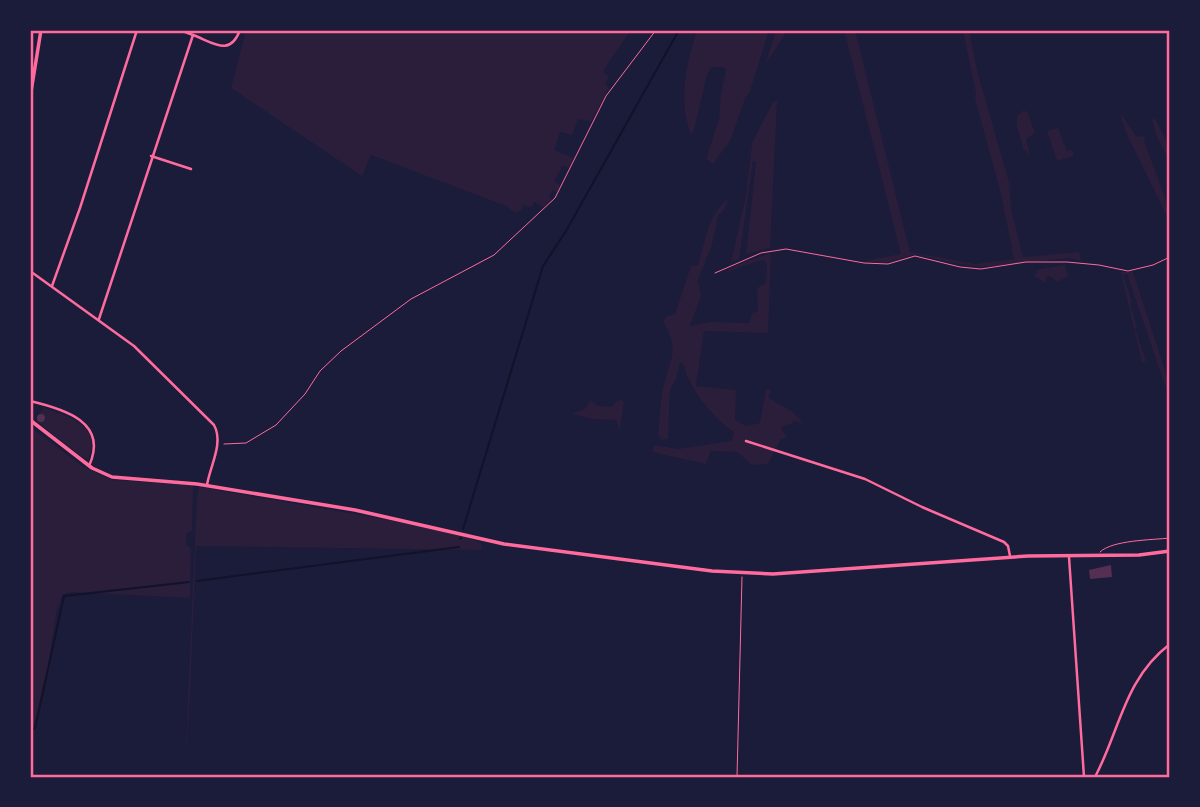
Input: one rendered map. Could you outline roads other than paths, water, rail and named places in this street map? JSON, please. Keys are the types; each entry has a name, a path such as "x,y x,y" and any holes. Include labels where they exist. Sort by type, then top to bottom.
{"main road":[{"path":"30,98 41,30"},
{"path":"30,420 89,466 112,477 207,485 355,510 504,544 742,573 843,570 1069,554 1139,555 1170,551"}],"street":[{"path":"52,286 137,30"},
{"path":"180,30 222,46 236,42 240,30"},
{"path":"99,319 151,156 194,35"},
{"path":"151,156 191,169"},
{"path":"30,271 141,352 211,422 217,432 218,443 207,485"},
{"path":"30,401 69,414 88,426 94,441 93,457 89,466"},
{"path":"746,441 865,479 1004,542 1008,546 1010,558"},
{"path":"1069,554 1084,777"},
{"path":"1095,777 1130,692 1156,656 1170,644"}],"lane":[{"path":"1100,554 1105,548 1131,541 1170,538"}],"waterway":[{"path":"463,529 543,266 566,231 679,30"},
{"path":"197,581 459,547"},
{"path":"30,732 35,728 64,596 189,582"}]}
